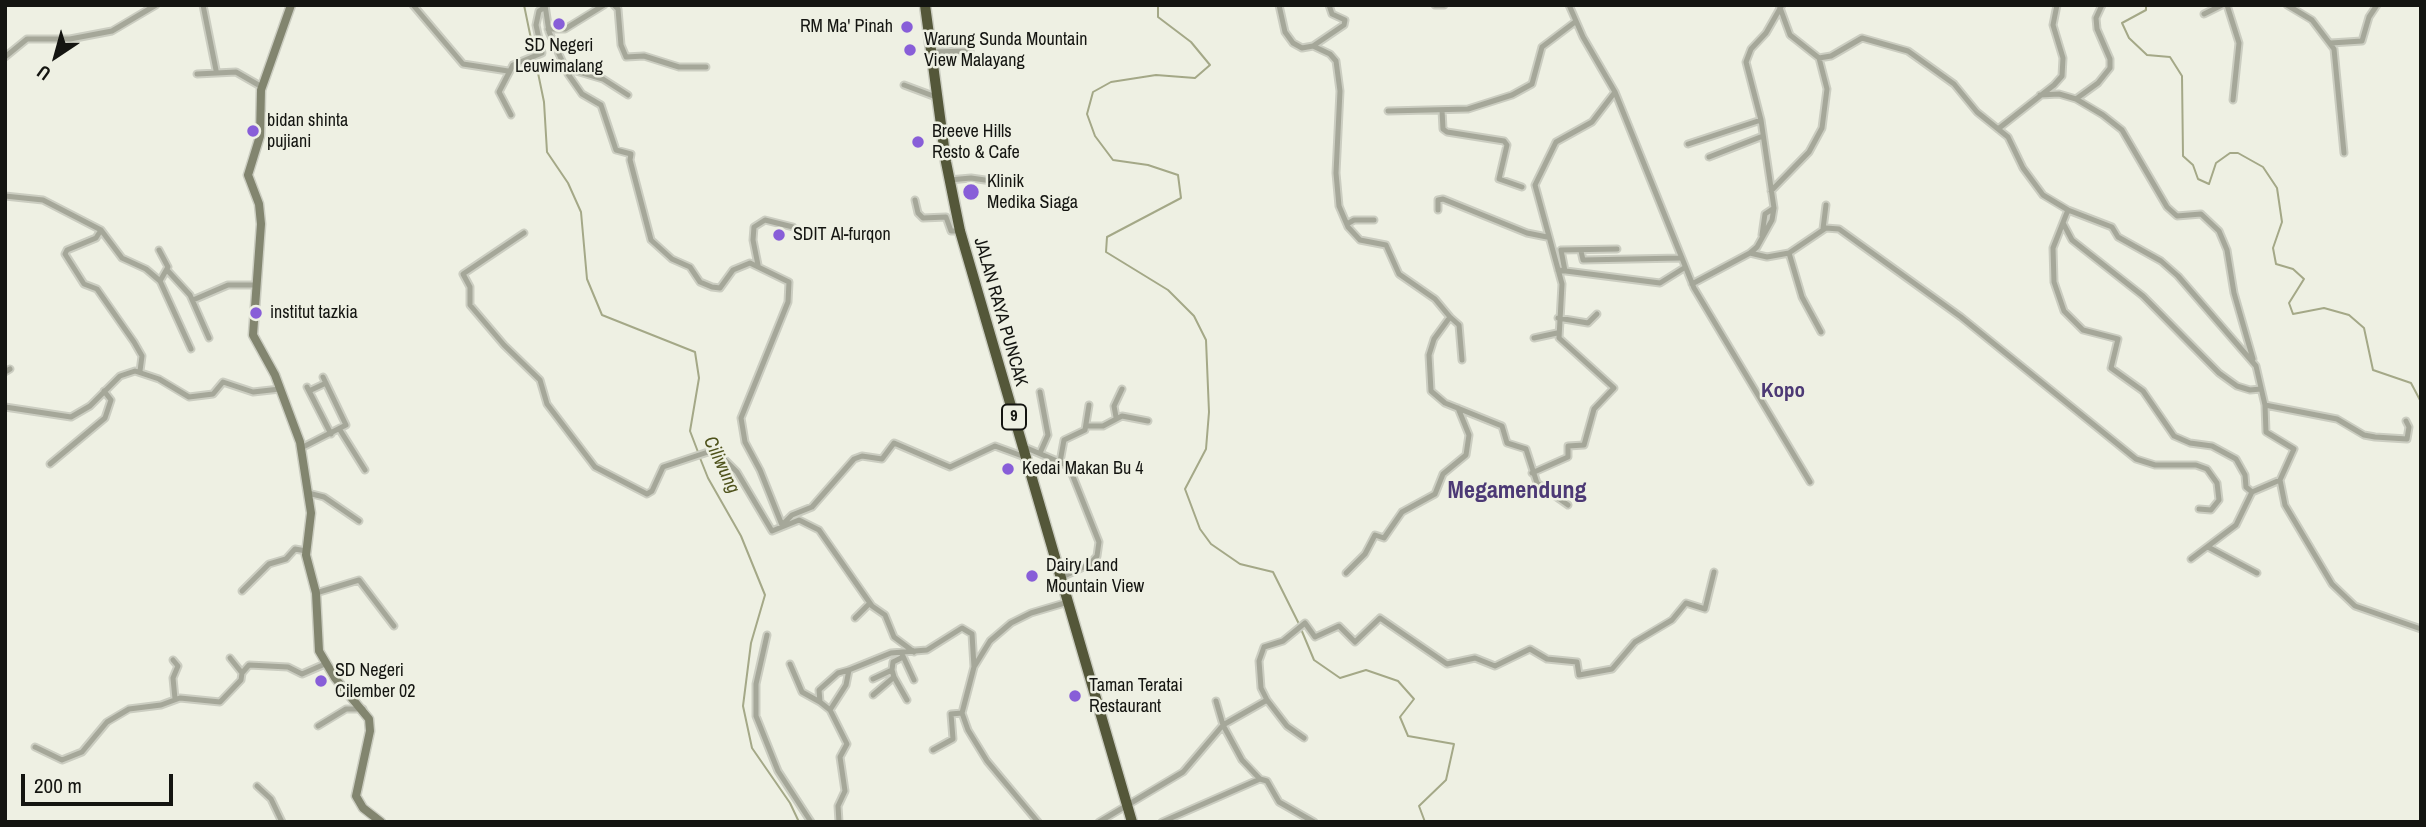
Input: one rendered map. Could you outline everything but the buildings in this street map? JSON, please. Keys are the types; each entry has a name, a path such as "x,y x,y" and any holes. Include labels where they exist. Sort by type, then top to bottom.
{"highway":[{"name":"JALAN RAYA PUNCAK","path":"925,5 949,180 960,231 1132,822"}],"street":[{"path":"5,51 31,38 70,39 112,31 156,5"},
{"path":"204,5 216,71"},
{"path":"291,5 262,87 260,138 248,175 261,216 254,339 280,389 301,448 312,519 306,551 316,593 319,648 325,664 363,709 370,728 356,796 361,806 375,820"},
{"path":"412,5 463,64 508,71"},
{"path":"548,29 565,29 604,5"},
{"path":"614,5 618,9 621,45 626,57 644,56 678,67 706,67"},
{"path":"1279,5 1288,38 1300,47 1313,46 1330,54 1336,61 1340,90 1336,173 1339,206 1360,240 1388,247 1399,274 1435,299 1459,325 1462,360"},
{"path":"1313,46 1345,23 1344,19 1332,14 1329,5"},
{"path":"1435,5 1444,5"},
{"path":"1569,5 1575,22 1615,92 1692,284 1810,482"},
{"path":"1997,129 2059,81 2063,73 2062,53 2053,28 2057,5"},
{"path":"2076,99 2098,83 2110,68 2110,59 2097,29 2096,18 2102,5"},
{"path":"2204,14 2225,5 2239,43 2233,100"},
{"path":"2287,5 2312,20 2331,43 2336,56 2338,116 2344,153"},
{"path":"2331,43 2362,41 2368,18 2377,5"},
{"path":"511,115 499,94 508,71 525,59 542,52 537,22 540,11 545,6"},
{"path":"545,6 548,29 566,68 581,93 603,107 616,150 631,154 630,159 651,240 672,259 690,267 700,282 712,288 720,288 738,267 750,263 788,281 791,293 762,371 743,408 741,422 745,442 761,470 774,511 784,526"},
{"path":"1772,191 1809,152 1822,128 1827,89 1819,58 1790,35 1780,6"},
{"path":"1692,284 1750,254 1771,223 1774,208 1772,191 1761,120 1747,69 1747,55 1769,29 1780,6"},
{"path":"1388,111 1484,106 1530,86 1541,49 1575,22"},
{"path":"1819,58 1831,56 1861,38 1902,48 1954,84 2011,141 2024,168 2041,193 2068,211 2103,222 2118,237 2166,265 2253,361"},
{"path":"5,57 16,47"},
{"path":"932,52 970,51"},
{"path":"566,68 603,79 628,95"},
{"path":"197,74 236,72 262,87"},
{"path":"904,85 937,97"},
{"path":"1562,271 1547,237 1537,199 1536,178 1558,140 1592,122 1615,92"},
{"path":"2039,95 2059,94 2076,99 2122,130 2156,193 2172,212 2177,216 2201,214 2220,231 2265,405 2266,432 2294,451 2280,480 2285,505 2337,591 2364,609 2421,629"},
{"path":"1442,110 1443,129 1447,132 1504,141 1507,145 1499,179 1522,187"},
{"path":"1688,144 1761,120"},
{"path":"1709,157 1763,136"},
{"path":"949,180 971,178 999,182"},
{"path":"5,196 43,200 101,230 122,258 146,269 160,281 191,349"},
{"path":"1438,210 1438,200 1443,199 1527,233 1547,237"},
{"path":"915,200 921,217 945,216 951,231 960,231"},
{"path":"1823,229 1826,205"},
{"path":"2068,211 2055,239 2053,272 2064,312 2081,329 2118,339 2111,367 2143,391 2165,428 2174,436 2190,443 2212,446 2236,460 2245,475 2246,487 2252,492"},
{"path":"758,265 753,240 754,226 765,220 793,227"},
{"path":"1349,223 1374,220"},
{"path":"2063,223 2072,240 2143,296 2229,381 2249,390 2261,389"},
{"path":"1750,254 1767,257 1789,253 1823,229 1835,227 1908,278 2060,394 2136,459 2155,465 2196,465 2207,469 2217,483 2219,500 2211,510 2199,509"},
{"path":"101,230 96,238 67,250 65,254 84,285 97,289 134,342 142,356 140,372"},
{"path":"524,233 463,274 470,287 470,307 540,380 547,404 600,471 648,494 663,467 714,452 726,459 772,531 799,520 819,530 870,603 884,614 896,640 914,652"},
{"path":"1598,249 1599,260"},
{"path":"1532,473 1568,457 1569,446 1584,445 1594,409 1614,388 1586,360 1563,344 1557,333 1562,284 1560,251 1617,249"},
{"path":"159,250 168,271 193,300 209,338"},
{"path":"1581,251 1582,260 1680,258"},
{"path":"1789,253 1802,297 1821,332"},
{"path":"1562,271 1660,283 1684,268"},
{"path":"160,281 168,271"},
{"path":"193,300 228,285 256,285"},
{"path":"1558,318 1586,323 1597,314"},
{"path":"1450,317 1430,349 1428,377 1436,398 1502,426 1507,443 1525,449 1532,473 1539,485 1568,505"},
{"path":"1534,338 1557,333"},
{"path":"5,407 66,418 87,408 124,373 140,372 189,397 213,395 223,382 253,392 280,389"},
{"path":"301,448 340,430 346,421 324,380 308,389 331,434"},
{"path":"1116,417 1114,406 1122,389"},
{"path":"50,464 105,418 111,400 104,391"},
{"path":"1040,392 1048,435 1040,453"},
{"path":"1060,462 1063,441 1085,431 1089,405"},
{"path":"2265,405 2337,419 2364,435 2375,437 2407,439 2409,428 2406,421"},
{"path":"1346,573 1365,554 1375,535 1384,538 1400,513 1433,495 1443,474 1466,455 1469,435 1458,408"},
{"path":"1087,426 1103,426 1116,417 1147,421"},
{"path":"340,430 365,470"},
{"path":"784,526 792,515 812,507 854,459 865,456 882,460 894,443 950,467 998,446 1025,457"},
{"path":"1021,445 1070,469 1099,547 1090,564 1060,578"},
{"path":"2191,559 2236,525 2252,492 2280,480"},
{"path":"308,493 324,497 344,514 359,521"},
{"path":"2208,547 2257,573"},
{"path":"242,591 270,564 286,559 295,549 306,551"},
{"path":"1304,738 1287,726 1261,688 1261,652 1264,647 1283,641 1305,624 1315,637 1339,626 1355,642 1380,618 1448,665 1475,657 1495,666 1528,649 1547,659 1577,662 1579,675 1612,668 1634,642 1672,620 1686,603 1705,609 1714,572"},
{"path":"316,593 359,580 394,626"},
{"path":"1038,822 977,747 962,713 974,667 990,641 1012,623 1037,610 1068,602"},
{"path":"855,618 870,603"},
{"path":"907,700 893,674 892,662 902,655 927,650 964,628 972,635 974,667"},
{"path":"767,635 756,684 756,716 778,771 811,822"},
{"path":"820,702 820,688 838,673 891,653 902,655"},
{"path":"902,655 914,680"},
{"path":"230,658 242,673"},
{"path":"173,660 178,666 173,678 175,699"},
{"path":"34,747 64,759 85,749 115,715 175,699 220,702 241,680 242,673 252,665 288,667 304,673 325,664"},
{"path":"790,664 803,692 830,710 847,744 841,757 845,791 838,806 839,822"},
{"path":"830,710 846,685 849,670"},
{"path":"873,679 893,674"},
{"path":"873,695 893,674"},
{"path":"1098,822 1181,775 1223,726 1267,700"},
{"path":"1216,701 1223,726 1242,760 1260,779 1268,782 1279,802 1314,822"},
{"path":"318,726 346,709 363,709"},
{"path":"933,750 953,739 951,715 962,713"},
{"path":"1163,822 1260,779"},
{"path":"257,786 271,799 282,822"}],"waterway":[{"name":"Ciliwung","path":"524,5 544,102 547,152 568,183 581,212 587,279 602,315 695,352 699,378 690,431 698,452"},
{"path":"1158,5 1158,17 1191,42 1210,65 1195,78 1156,75 1111,82 1093,92 1087,114 1095,136 1113,160 1148,165 1178,175 1181,198 1107,237 1106,252 1168,290 1194,316 1206,340 1209,412 1206,449 1185,489 1200,529 1211,544 1240,564 1273,572 1299,624"},
{"path":"2146,5 2146,10 2122,23 2129,38 2147,55 2170,57 2182,76 2183,156 2193,165 2198,179 2209,184 2216,163 2230,153 2238,153 2263,167 2277,188 2282,222 2273,248 2276,264 2293,269 2304,279 2289,303 2293,314 2324,308 2349,315 2364,328 2373,370 2411,383 2421,402"},
{"name":"Ciliwung","path":"700,458 708,478 741,536 765,595 751,643 743,706 752,748 790,803 799,822"},
{"path":"1301,629 1314,660 1340,678 1366,670 1398,681 1414,699 1400,717 1408,736 1454,744 1446,780 1419,806 1425,822"}],"place":[{"name":"SD Negeri Leuwimalang","path":"559,24"},
{"name":"RM Ma' Pinah","path":"907,27"},
{"name":"Warung Sunda Mountain View Malayang","path":"910,50"},
{"name":"bidan shinta pujiani","path":"253,131"},
{"name":"Breeve Hills Resto & Cafe","path":"918,142"},
{"name":"Klinik Medika Siaga","path":"971,192"},
{"name":"SDIT Al-furqon","path":"779,235"},
{"name":"institut tazkia","path":"256,313"},
{"name":"Kedai Makan Bu 4","path":"1008,469"},
{"name":"Dairy Land Mountain View","path":"1032,576"},
{"name":"SD Negeri Cilember 02","path":"321,681"},
{"name":"Taman Teratai Restaurant","path":"1075,696"}],"district":[{"name":"Kopo","path":"1783,391"},
{"name":"Megamendung","path":"1517,492"}]}
